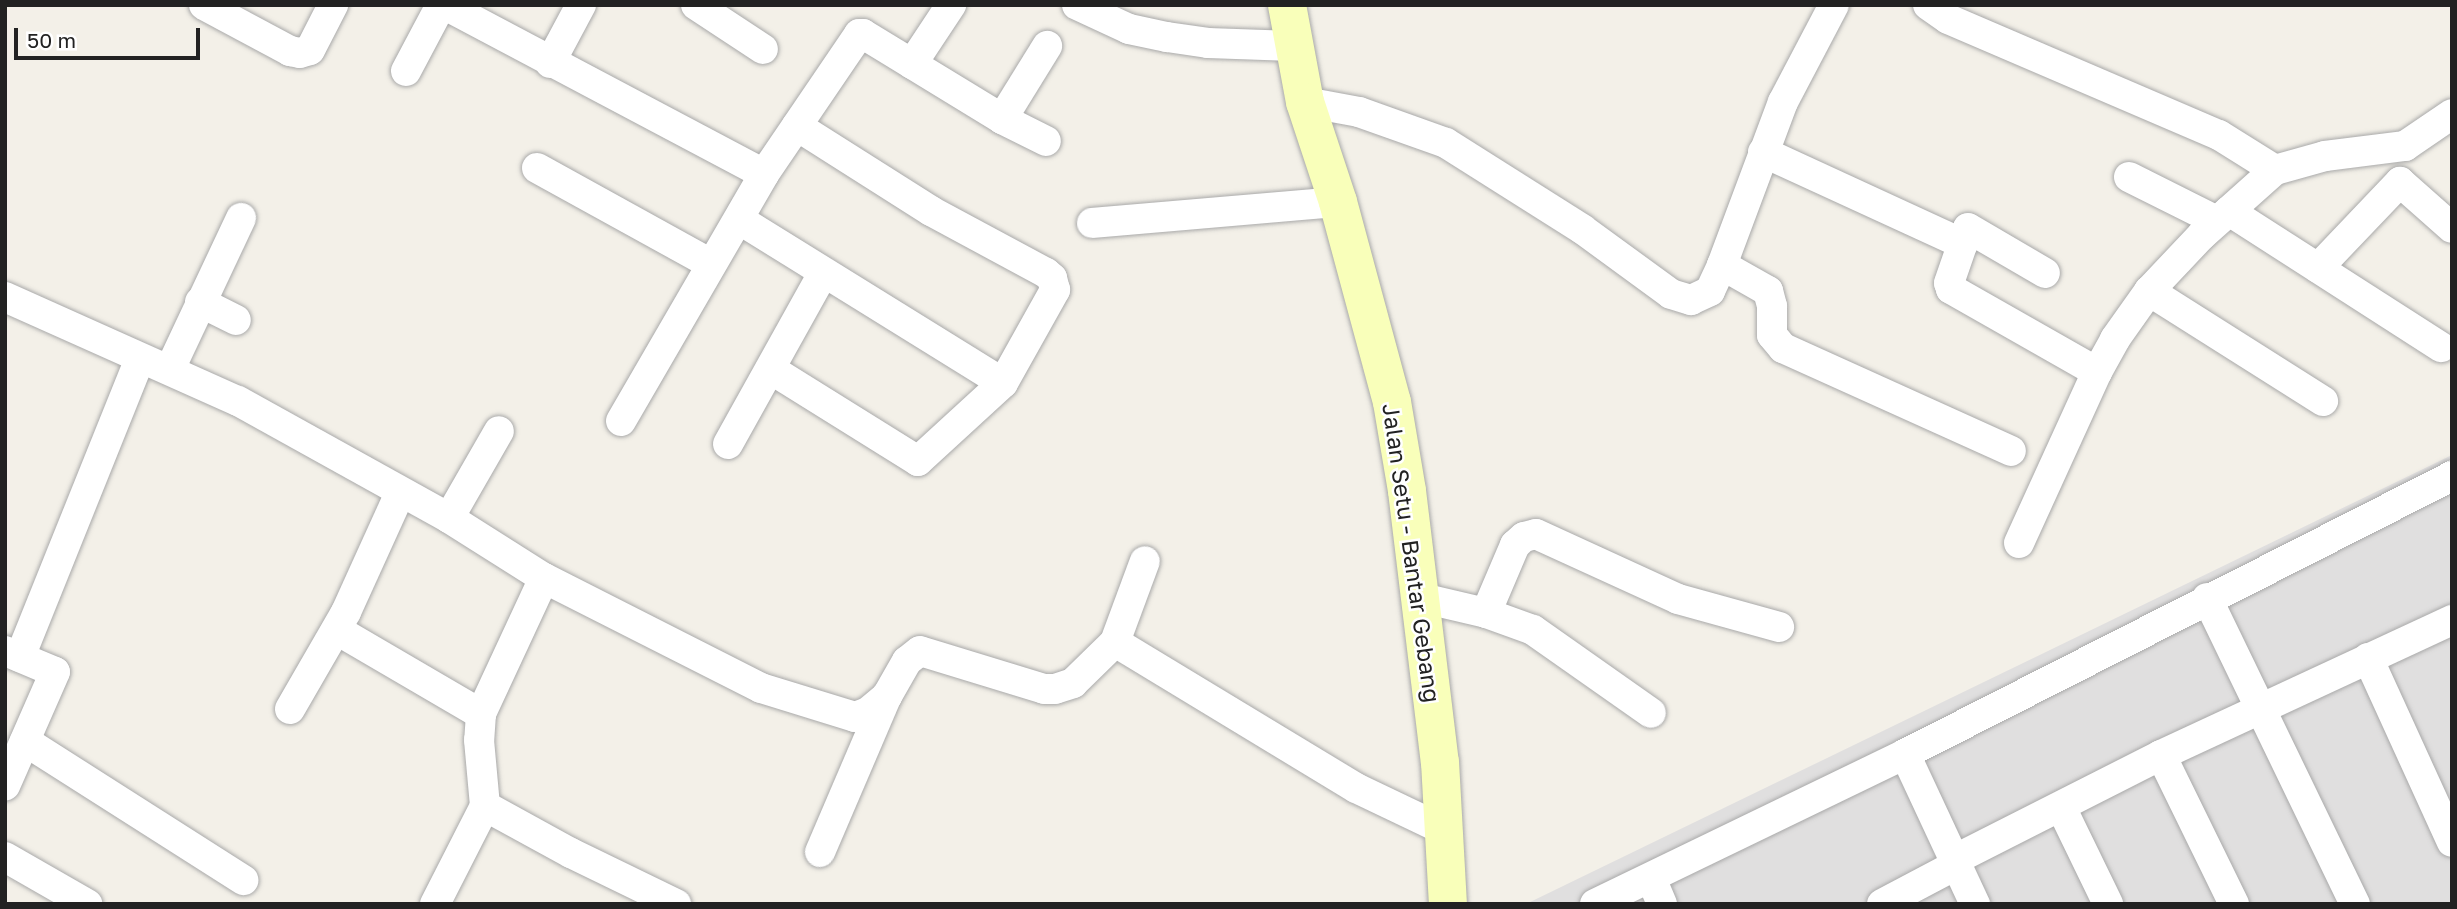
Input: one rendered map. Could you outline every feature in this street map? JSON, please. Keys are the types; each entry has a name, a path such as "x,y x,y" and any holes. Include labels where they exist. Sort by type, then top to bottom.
{"main road":[{"name":"Jalan Setu - Bantar Gebang","path":"1287,5 1305,102 1338,202 1392,402 1407,491 1446,831 1448,904"}],"street":[{"path":"204,5 290,51 300,53 310,50 333,5"},
{"path":"550,63 581,5"},
{"path":"696,5 764,49"},
{"path":"912,64 951,5"},
{"path":"1077,5 1101,19 1129,29 1167,37 1208,43 1293,46"},
{"path":"1305,102 1359,112 1446,143 1519,187 1677,298 1691,300 1710,290 1722,265 1783,102 1834,5"},
{"path":"1931,6 1948,19 2219,135 2275,170"},
{"path":"405,71 457,8 550,63 764,174"},
{"path":"621,421 711,264 740,220 764,174 859,34 1003,119 1046,141"},
{"path":"1003,119 1047,46"},
{"path":"2019,543 2097,372 2115,340 2149,291 2223,216 2275,170 2325,156 2405,146 2452,114"},
{"path":"772,370 916,461 1003,383 1055,290 1052,278 931,211 797,126"},
{"path":"1763,152 1963,244"},
{"path":"537,168 711,264"},
{"path":"2129,177 2223,216 2318,268 2441,347"},
{"path":"2318,268 2400,182 2452,228"},
{"path":"1092,223 1338,202"},
{"path":"170,369 241,218"},
{"path":"740,220 1003,383"},
{"path":"2045,273 1968,228 1950,279 1951,289 2097,372"},
{"path":"1722,265 1768,291 1772,306 1772,335 1783,348 2011,451"},
{"path":"728,444 772,370 823,273"},
{"path":"2149,291 2323,401"},
{"path":"5,298 239,401 449,519 544,578 761,688 855,717 868,712 887,696"},
{"path":"200,302 236,320"},
{"path":"5,786 55,672 13,654 140,359"},
{"path":"449,519 499,431"},
{"path":"1595,904 1657,891 1905,754 2207,598 2452,477"},
{"path":"289,709 337,630 400,493"},
{"path":"1486,613 1515,545 1524,537 1536,534 1678,599 1779,627"},
{"path":"821,852 887,696 907,661 920,651 1044,689 1055,689 1073,683 1115,642 1144,561"},
{"path":"435,904 485,806 479,740 481,715 544,578"},
{"path":"1418,597 1486,613 1533,630 1651,713"},
{"path":"2207,598 2356,904"},
{"path":"1882,904 1955,862 2161,755 2452,620"},
{"path":"337,630 481,715"},
{"path":"1115,642 1356,788 1446,831"},
{"path":"2368,659 2452,842"},
{"path":"25,741 243,880"},
{"path":"1905,754 1975,904"},
{"path":"2161,755 2234,904"},
{"path":"485,806 571,853 676,904"},
{"path":"2061,807 2108,904"},
{"path":"5,857 87,904"}],"shaded area":[{"path":"2452,455 2452,904 1526,904"}]}
